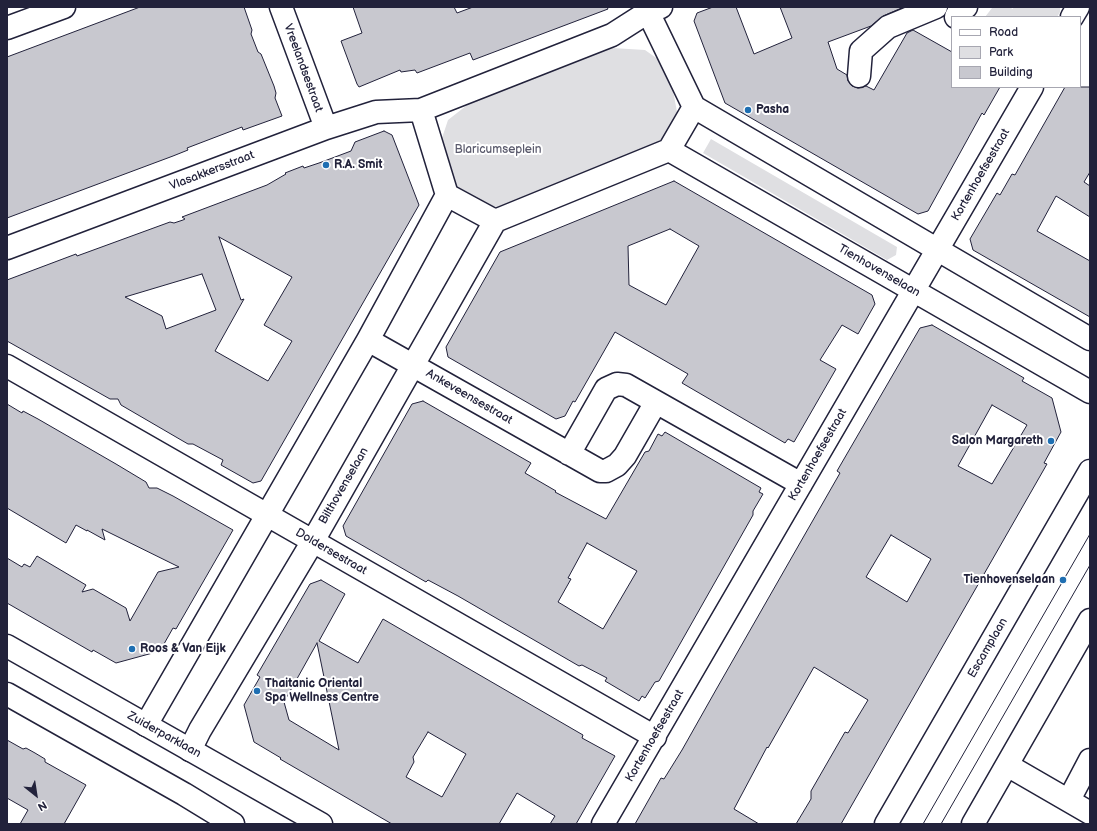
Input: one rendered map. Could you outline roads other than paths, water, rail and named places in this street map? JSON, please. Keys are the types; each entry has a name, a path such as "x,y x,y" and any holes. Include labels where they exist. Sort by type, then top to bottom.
{"street":[{"path":"7,28 64,7"},
{"name":"Vreelandsestraat","path":"281,7 326,128"},
{"path":"859,76 861,51 888,27 936,7"},
{"path":"956,16 966,7"},
{"path":"1073,16 1078,7"},
{"path":"694,107 669,150 495,221 448,195 421,110 612,35 655,10 694,107 1090,339"},
{"name":"Kortenhoefsestraat","path":"603,824 1031,88"},
{"name":"Vlasakkersstraat","path":"7,248 326,128 376,112 421,110"},
{"name":"Tienhovenselaan","path":"669,150 1090,392"},
{"path":"146,725 368,340 448,195"},
{"name":"Bilthovenselaan","path":"190,750 313,541 495,221"},
{"name":"Ankeveensestraat","path":"368,340 600,471 606,471 617,465 625,456 656,402"},
{"name":"Doldersestraat","path":"7,366 655,737"},
{"path":"569,454 606,389 617,384 626,385 801,484"},
{"name":"Escamplaan","path":"886,824 1090,471"},
{"path":"973,824 1090,620"},
{"name":"Zuiderparklaan","path":"7,646 321,824"},
{"path":"7,694 184,794 233,824"},
{"path":"1069,800 1090,760"},
{"path":"1007,765 1090,812"}],"tram line":[{"path":"923,824 1090,534"},
{"path":"941,824 1090,565"}],"place":[{"name":"Pasha","path":"748,110"},
{"name":"R.A. Smit","path":"326,165"},
{"name":"Salon Margareth","path":"1051,441"},
{"name":"Tienhovenselaan","path":"1063,580"},
{"name":"Roos & Van Eijk","path":"132,649"},
{"name":"Thaitanic Oriental Spa Wellness Centre","path":"257,691"}],"park label":[{"name":"Blaricumseplein","path":"498,150"}]}
